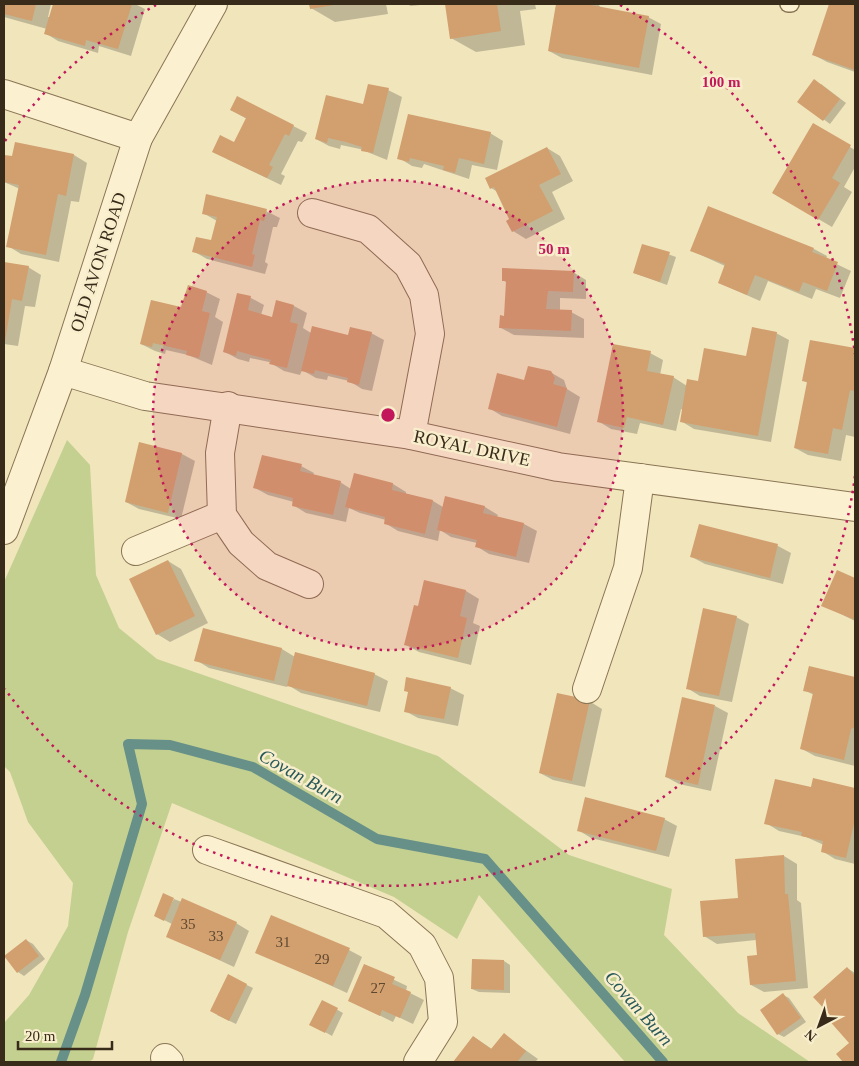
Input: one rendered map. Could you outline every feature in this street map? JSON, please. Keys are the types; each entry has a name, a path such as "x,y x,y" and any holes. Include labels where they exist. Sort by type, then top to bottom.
{"street":[{"name":"OLD AVON ROAD","path":"4,530 62,371 138,138 213,4"},
{"path":"4,94 138,138"},
{"path":"312,214 368,229 408,265 424,296 430,334 411,434"},
{"name":"ROYAL DRIVE","path":"62,371 145,396 228,406 411,434 558,467 855,507"},
{"path":"228,406 220,453 222,515 241,543 267,566 309,584"},
{"path":"587,689 628,568 640,478"},
{"path":"136,551 222,515"},
{"path":"207,850 386,914 422,945 439,978 443,1022 418,1062"}],"green space":[{"path":"67,440 90,465 96,575 119,628 157,659 438,756 569,855 672,889 664,935 738,1013 810,1062 625,1062 479,895 457,939 394,897 172,803 128,932 93,1059 89,1062 4,1062 4,1023 29,995 68,926 73,883 28,822 10,772 4,766 4,582"}],"building":[{"path":"4,4 36,4 32,21 4,14"},
{"path":"53,4 132,4 118,49 86,40 85,46 44,34"},
{"path":"309,4 334,4 334,5 310,9"},
{"path":"445,4 497,4 501,31 450,39"},
{"path":"556,4 586,4 649,16 639,68 548,51"},
{"path":"829,4 855,4 855,70 812,55"},
{"path":"814,79 840,99 823,121 797,102"},
{"path":"368,84 389,88 373,153 361,151 362,147 346,142 328,138 327,143 315,139 326,95 363,104"},
{"path":"237,96 294,125 289,136 285,134 269,165 273,167 267,178 212,152 220,135 234,142 246,118 230,110"},
{"path":"408,114 491,132 484,164 459,158 455,173 443,170 444,166 410,158 409,162 397,159"},
{"path":"813,123 851,145 832,178 840,183 818,220 772,193"},
{"path":"15,142 74,154 66,196 58,194 46,255 6,247 19,185 4,182 4,155 12,156"},
{"path":"547,147 561,174 539,185 553,211 512,232 506,221 509,219 494,187 490,189 485,178"},
{"path":"206,194 267,209 264,221 260,220 252,254 255,255 252,267 192,252 196,237 211,240 217,217 202,214"},
{"path":"708,206 814,248 812,252 838,262 827,291 803,282 799,292 755,275 747,295 718,283 725,264 690,251"},
{"path":"642,244 670,252 660,282 633,273"},
{"path":"4,262 29,266 22,301 12,299 5,341"},
{"path":"502,268 574,271 573,292 548,291 546,309 572,310 571,331 499,328 500,315 504,316 506,281 502,281"},
{"path":"188,285 207,291 202,311 210,313 199,358 186,355 187,351 153,343 152,347 140,344 151,300 181,307"},
{"path":"237,293 251,296 248,310 272,317 276,300 294,305 290,322 298,324 287,368 269,364 271,360 237,351 236,356 223,352"},
{"path":"312,326 348,335 350,327 372,332 359,385 347,382 348,378 315,370 314,374 301,371"},
{"path":"752,327 777,332 758,436 680,422 687,379 698,381 704,348 746,356"},
{"path":"810,340 855,348 855,391 850,390 842,430 833,428 828,454 794,448 807,382 802,381"},
{"path":"613,344 651,351 647,371 674,376 663,425 627,417 624,428 597,422"},
{"path":"528,366 551,371 555,378 553,384 567,388 557,427 488,409 497,373 524,380"},
{"path":"139,442 182,453 168,513 125,502"},
{"path":"262,455 302,464 300,471 341,481 333,515 292,506 293,498 253,488"},
{"path":"354,473 393,483 392,490 433,500 425,534 384,524 385,517 345,507"},
{"path":"445,496 485,506 483,513 524,523 516,557 475,547 477,540 437,530"},
{"path":"699,524 778,544 770,578 690,557"},
{"path":"168,560 195,616 156,635 129,579"},
{"path":"837,570 855,578 855,620 821,606"},
{"path":"424,580 466,590 460,616 467,618 458,658 404,645 414,605 418,606"},
{"path":"703,608 737,616 719,696 686,689"},
{"path":"203,628 282,648 274,681 194,661"},
{"path":"295,652 375,673 367,706 287,686"},
{"path":"809,666 855,677 855,727 851,729 844,760 800,749 813,693 803,691"},
{"path":"406,677 451,687 444,719 404,712 408,692 404,691"},
{"path":"557,693 590,700 572,781 539,773"},
{"path":"682,697 715,705 698,785 665,777"},
{"path":"813,778 855,788 855,819 846,858 821,852 823,841 801,836 802,832 764,824 775,779 811,787"},
{"path":"585,797 665,818 656,851 577,831"},
{"path":"784,855 785,894 788,894 796,981 750,985 747,956 757,955 755,933 703,937 700,901 738,898 735,859"},
{"path":"163,893 174,898 164,921 154,916"},
{"path":"182,898 237,922 220,960 166,937"},
{"path":"271,915 350,948 333,986 255,953"},
{"path":"26,939 39,956 17,973 4,956"},
{"path":"472,959 504,960 504,990 471,989"},
{"path":"364,964 395,977 392,984 411,992 400,1018 382,1010 380,1016 348,1001"},
{"path":"847,967 855,976 855,1062 843,1062 836,1054 849,1043 827,1018 830,1015 813,997"},
{"path":"228,974 247,984 229,1021 210,1011"},
{"path":"783,993 801,1018 777,1035 760,1010"},
{"path":"322,1000 338,1008 325,1033 309,1025"},
{"path":"504,1033 526,1051 517,1062 453,1062 473,1036 491,1049"}],"waterway":[{"name":"Covan Burn","path":"61,1062 85,995 142,804 128,744 170,745 253,767 377,839 485,859 663,1062"}]}
